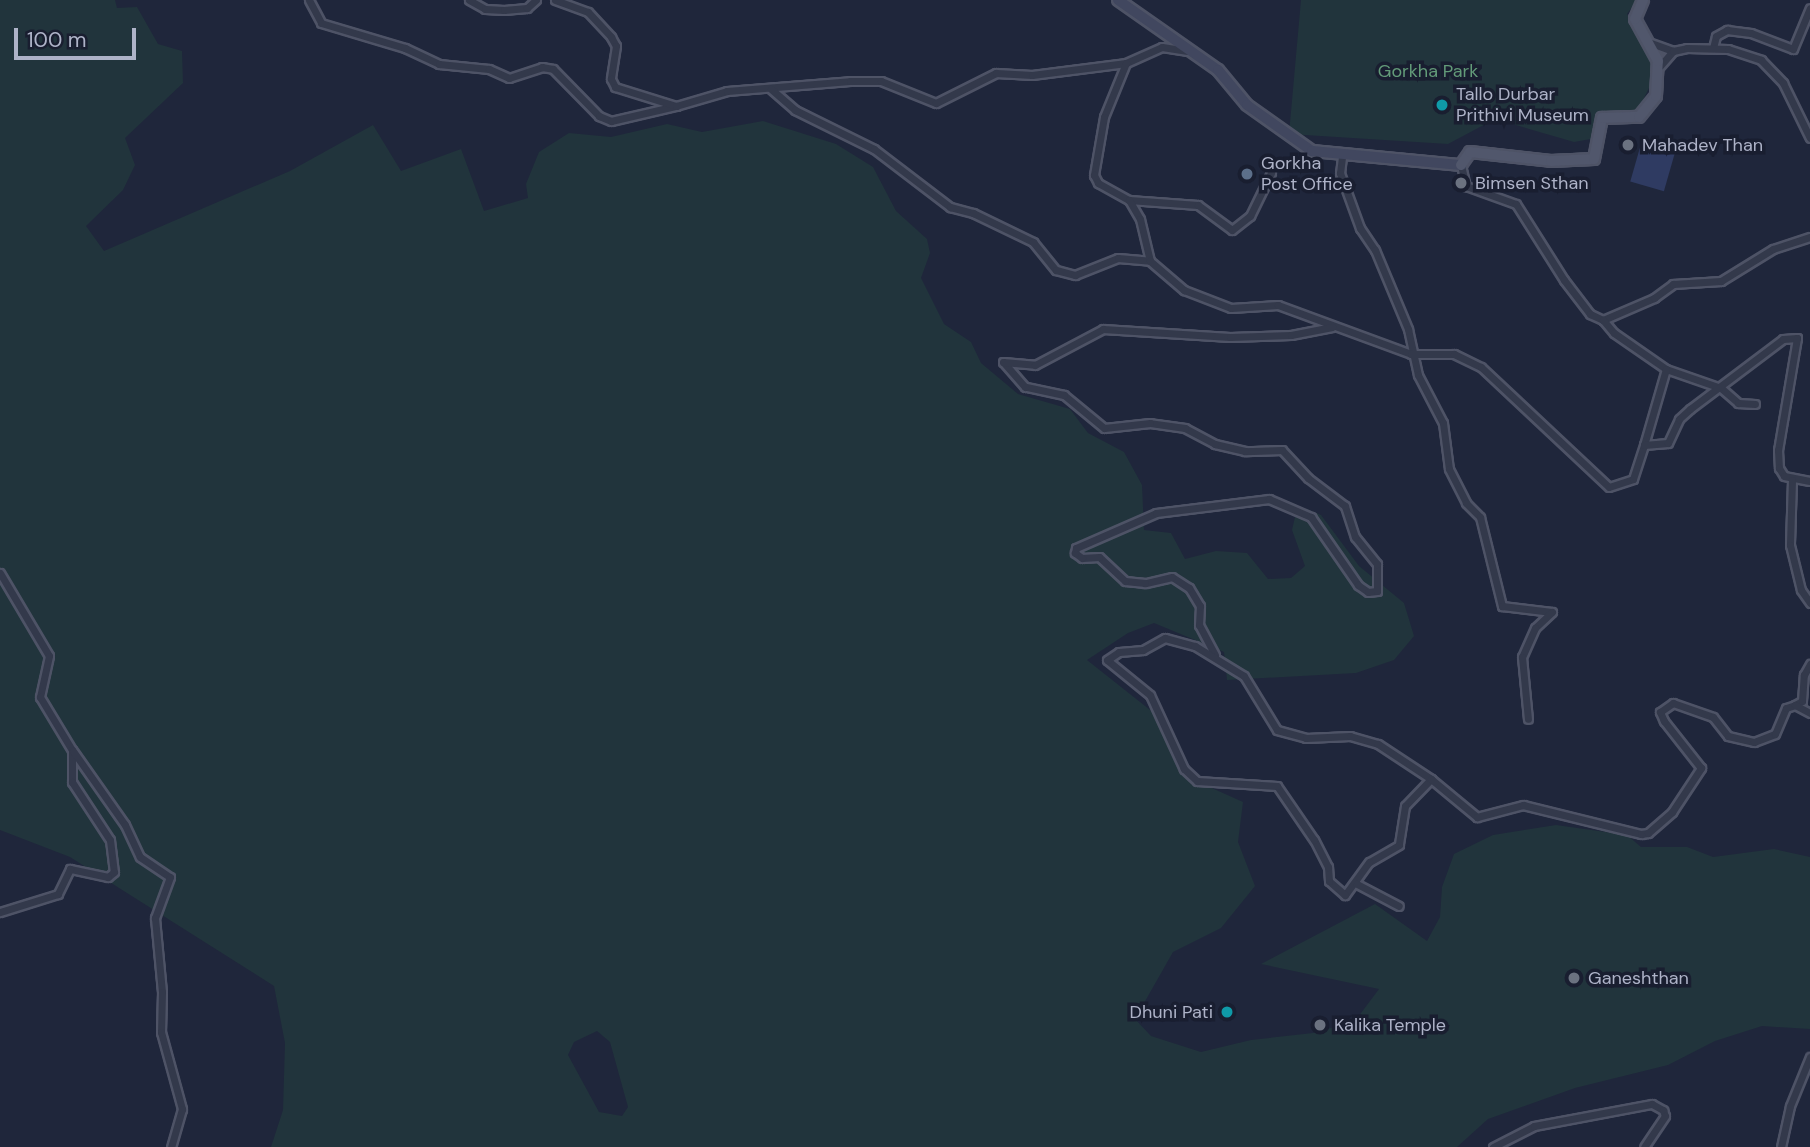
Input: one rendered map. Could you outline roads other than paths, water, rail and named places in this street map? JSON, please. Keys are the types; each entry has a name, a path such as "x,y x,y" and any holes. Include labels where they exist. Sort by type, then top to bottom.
{"main road":[{"path":"1461,165 1470,152 1551,161 1594,159 1602,118 1633,119 1646,111 1656,96 1660,66 1651,43 1635,19 1643,0"}],"street":[{"path":"309,0 321,23 405,48 439,64 489,69 509,78 542,66 553,69 599,116 611,121 727,91 881,81 936,103 996,73 1032,75 1126,63 1162,47 1188,51"},
{"path":"469,0 485,9 504,10 527,8 537,0"},
{"path":"555,0 588,12 611,37 616,46 611,79 615,87 676,106"},
{"path":"1118,0 1218,70 1238,98 1312,151 1342,157 1461,165 1466,186 1516,204 1590,314 1603,320 1614,333 1666,369 1721,388 1738,403 1755,404"},
{"path":"1713,48 1717,36 1727,30 1751,33 1793,49 1810,8"},
{"path":"1651,43 1673,51 1728,48 1761,60 1783,83 1810,138"},
{"path":"1660,66 1673,51"},
{"path":"1126,63 1104,117 1094,175 1106,189 1129,200 1198,205 1232,230 1250,216 1271,173"},
{"path":"771,89 795,110 874,149 950,207 973,213 1034,242 1056,270 1074,275 1118,258 1150,261 1184,290 1230,308 1268,302 1411,354 1418,359 1418,375 1443,423 1448,469 1466,503 1480,517 1502,606 1552,612 1535,628 1522,657 1528,719"},
{"path":"1342,157 1339,173 1408,329 1411,354"},
{"path":"1129,200 1140,219 1150,261"},
{"path":"1603,320 1654,298 1673,284 1721,281 1773,249 1810,237"},
{"path":"1215,656 1199,625 1200,606 1189,588 1172,577 1145,583 1125,581 1099,557 1082,558 1075,553 1076,548 1156,513 1269,499 1311,517 1358,584 1368,592 1377,591 1377,564 1356,537 1345,506 1308,478 1282,450 1245,451 1215,444 1185,428 1150,423 1104,428 1064,395 1025,387 1003,362 1035,365 1102,329 1230,337 1292,335 1332,327"},
{"path":"1643,446 1668,443 1679,419 1783,338 1797,338 1778,450 1779,468 1792,480 1810,481"},
{"path":"1411,354 1454,354 1481,367 1609,487 1633,479 1666,369"},
{"path":"1792,480 1790,545 1801,590 1810,603"},
{"path":"0,573 49,656 40,697 72,750 125,824 140,857 170,877 155,918 162,992 161,1032 182,1109 171,1147"},
{"path":"1431,779 1405,806 1398,845 1369,862 1357,884 1345,895 1329,881 1328,867 1314,840 1277,786 1270,782 1214,785 1197,780 1184,769 1150,695 1138,681 1107,660 1119,652 1143,650 1165,638 1215,656 1244,676 1277,730 1306,738 1350,736 1378,744 1431,779 1477,817 1523,805 1624,831 1648,833 1672,812 1701,768 1660,712 1673,703 1687,705 1713,717 1728,736 1754,742 1775,734 1786,708 1802,701 1804,675 1810,664"},
{"path":"1795,705 1810,713"},
{"path":"0,912 58,894 70,869 108,877 114,872 110,840 72,782 72,750"},
{"path":"1357,884 1399,906"},
{"path":"1782,1147 1790,1106 1810,1057"},
{"path":"1493,1147 1534,1126 1652,1104 1663,1110 1665,1116 1644,1147"}],"water":[{"path":"1641,144 1675,154 1664,191 1630,181"}],"place":[{"name":"Tallo Durbar Prithivi Museum","path":"1442,105"},
{"name":"Mahadev Than","path":"1628,145"},
{"name":"Gorkha Post Office","path":"1247,174"},
{"name":"Bimsen Sthan","path":"1461,183"},
{"name":"Ganeshthan","path":"1574,978"},
{"name":"Dhuni Pati","path":"1227,1012"},
{"name":"Kalika Temple","path":"1320,1025"}],"park label":[{"name":"Gorkha Park","path":"1428,71"}]}
